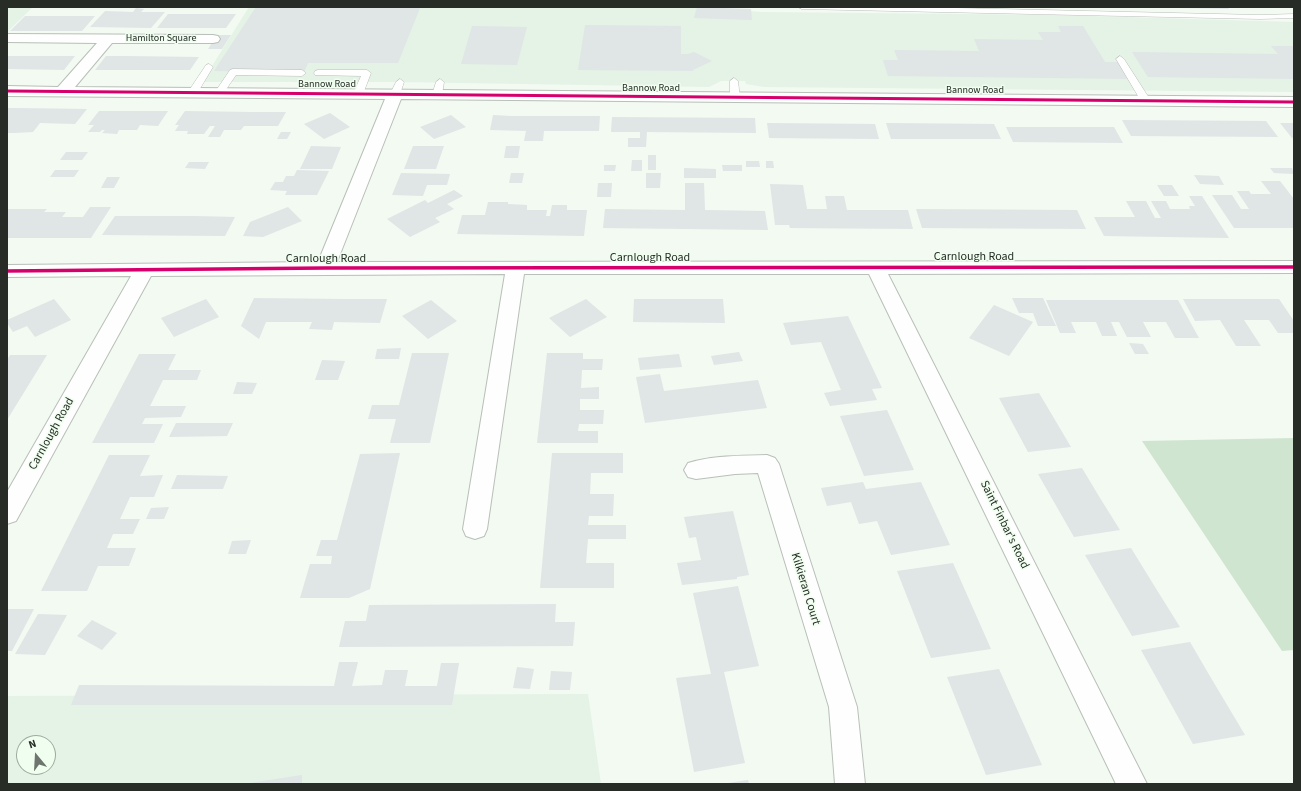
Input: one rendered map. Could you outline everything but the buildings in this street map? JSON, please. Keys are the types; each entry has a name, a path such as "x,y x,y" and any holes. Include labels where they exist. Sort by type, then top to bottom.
{"street":[{"name":"Hamilton Square","path":"7,38 213,39"},
{"name":"Hamilton Square","path":"63,91 108,39"},
{"name":"Bannow Road","path":"7,91 358,94 398,88 438,88 735,98 1294,102"},
{"path":"325,268 398,88"},
{"name":"Saint Finbar's Road","path":"875,267 1132,784"},
{"name":"Carnlough Road","path":"7,271 144,271 325,268 1294,267"},
{"path":"475,529 515,269"},
{"name":"Carnlough Road","path":"7,514 144,271"},
{"name":"Kilkieran Court","path":"696,470 735,465 767,464 842,707 850,784"}],"lane":[{"path":"802,7 1294,16"},
{"path":"1120,60 1146,101"},
{"path":"193,92 209,67"},
{"path":"220,92 233,72 302,73"},
{"path":"318,73 367,73 358,94"},
{"path":"734,81 735,98"}],"shaded area":[{"path":"7,7 33,7 7,32"},
{"path":"249,7 700,7 761,12 1057,15 1294,22 1294,92 764,87 746,84 745,81 721,81 709,87 400,82 202,82"},
{"path":"1294,438 1294,650 1282,651 1142,441"},
{"path":"588,694 601,784 7,784 7,696"}],"cycle path":[{"path":"7,91 1294,102"},
{"path":"7,271 325,268 1294,267"}]}
